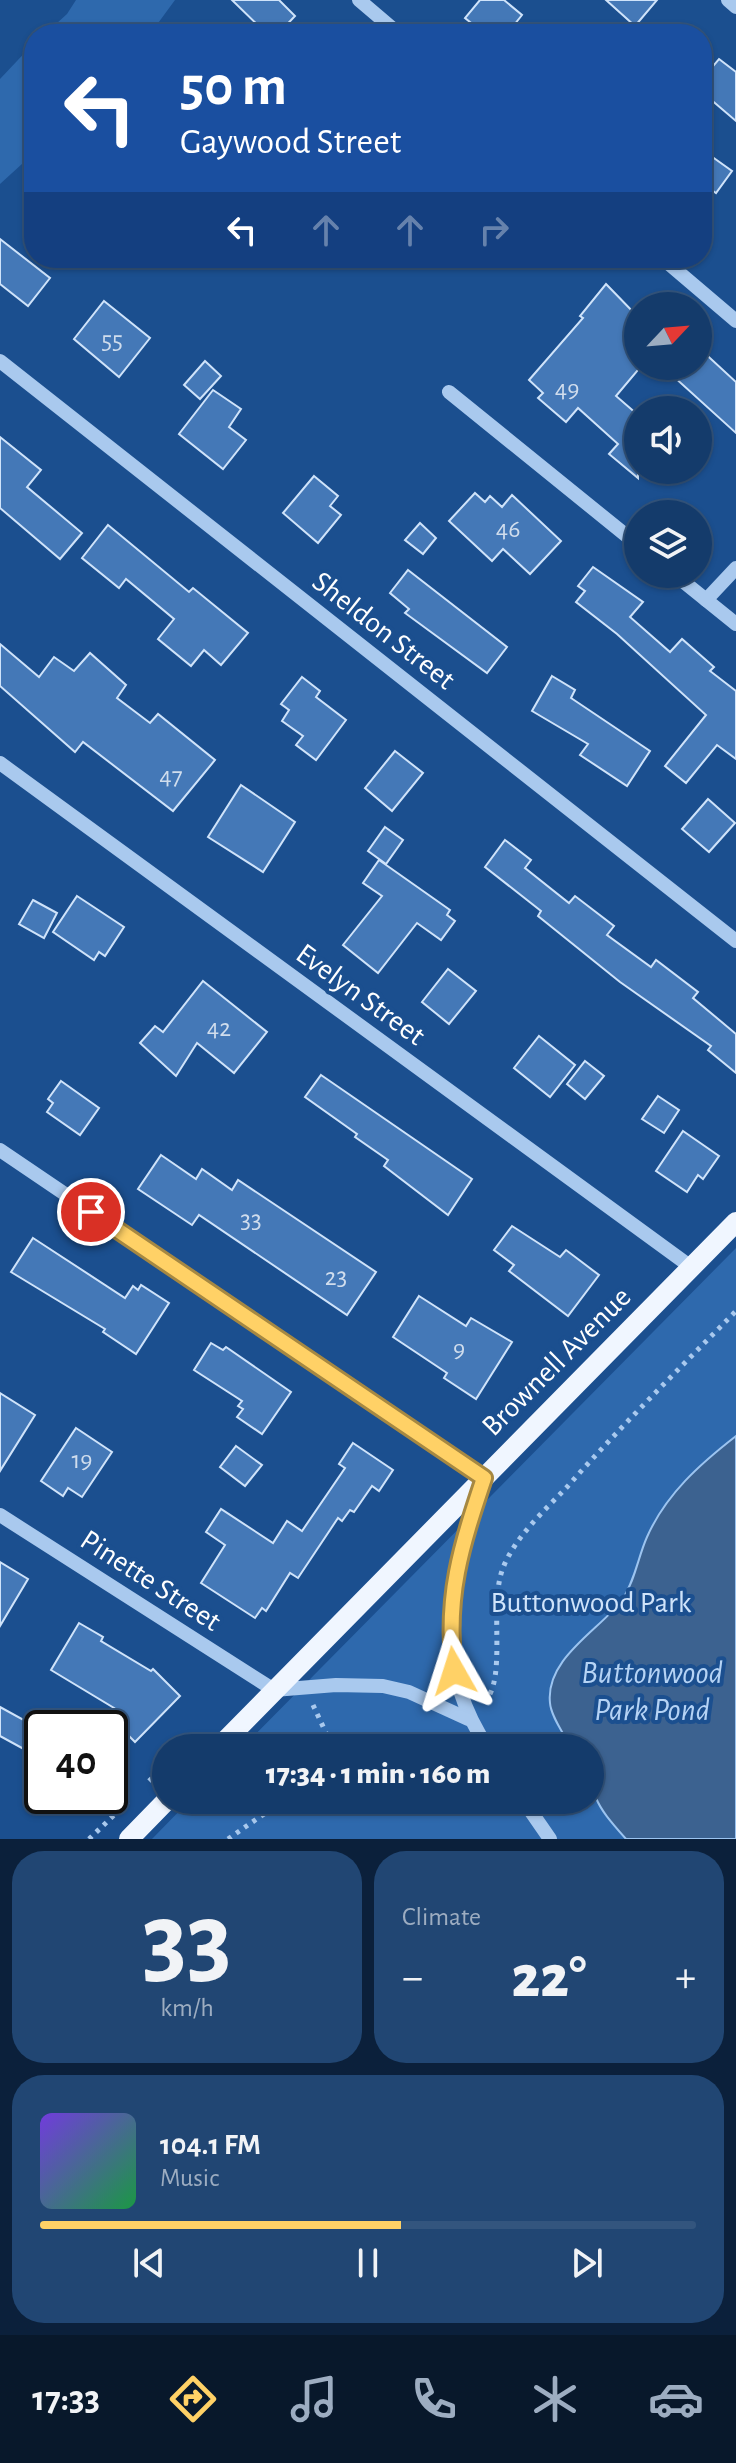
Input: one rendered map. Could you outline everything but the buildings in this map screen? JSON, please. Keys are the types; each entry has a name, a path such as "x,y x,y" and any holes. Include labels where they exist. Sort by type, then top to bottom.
{"main road":[{"name":"Brownell Avenue","path":"232,1734 736,1222"},
{"path":"129,1839 153,1814"}],"street":[{"path":"359,0 387,24"},
{"path":"728,0 736,7"},
{"path":"674,268 736,321"},
{"name":"Sheldon Street","path":"0,361 736,941"},
{"path":"449,392 624,534"},
{"path":"706,600 736,568"},
{"path":"691,588 736,624"},
{"name":"Evelyn Street","path":"0,763 691,1267"},
{"path":"0,1150 484,1478 457,1561 450,1615 454,1671 468,1719 478,1734"},
{"name":"Pinette Street","path":"0,1515 274,1690"},
{"path":"274,1690 336,1685 383,1686 409,1692 468,1719"},
{"path":"533,1814 550,1839"}],"path":[{"path":"452,1734 492,1696 497,1685 494,1604 504,1564 533,1523 736,1311"},
{"path":"228,1839 264,1814"}],"green space":[{"path":"76,0 175,0 157,24 56,24"},
{"path":"24,54 24,162 0,184 0,79"},
{"name":"Buttonwood Park","path":"736,1248 736,1839 152,1839 176,1814 604,1814 604,1734 256,1734"}],"water":[{"name":"Buttonwood Park Pond","path":"736,1436 736,1839 626,1839 604,1812 604,1734 564,1734 551,1708 551,1687 565,1658 622,1600 655,1521 697,1469"}],"route":[{"path":"91,1212 484,1478 463,1538 452,1586 450,1615 454,1671"}]}
